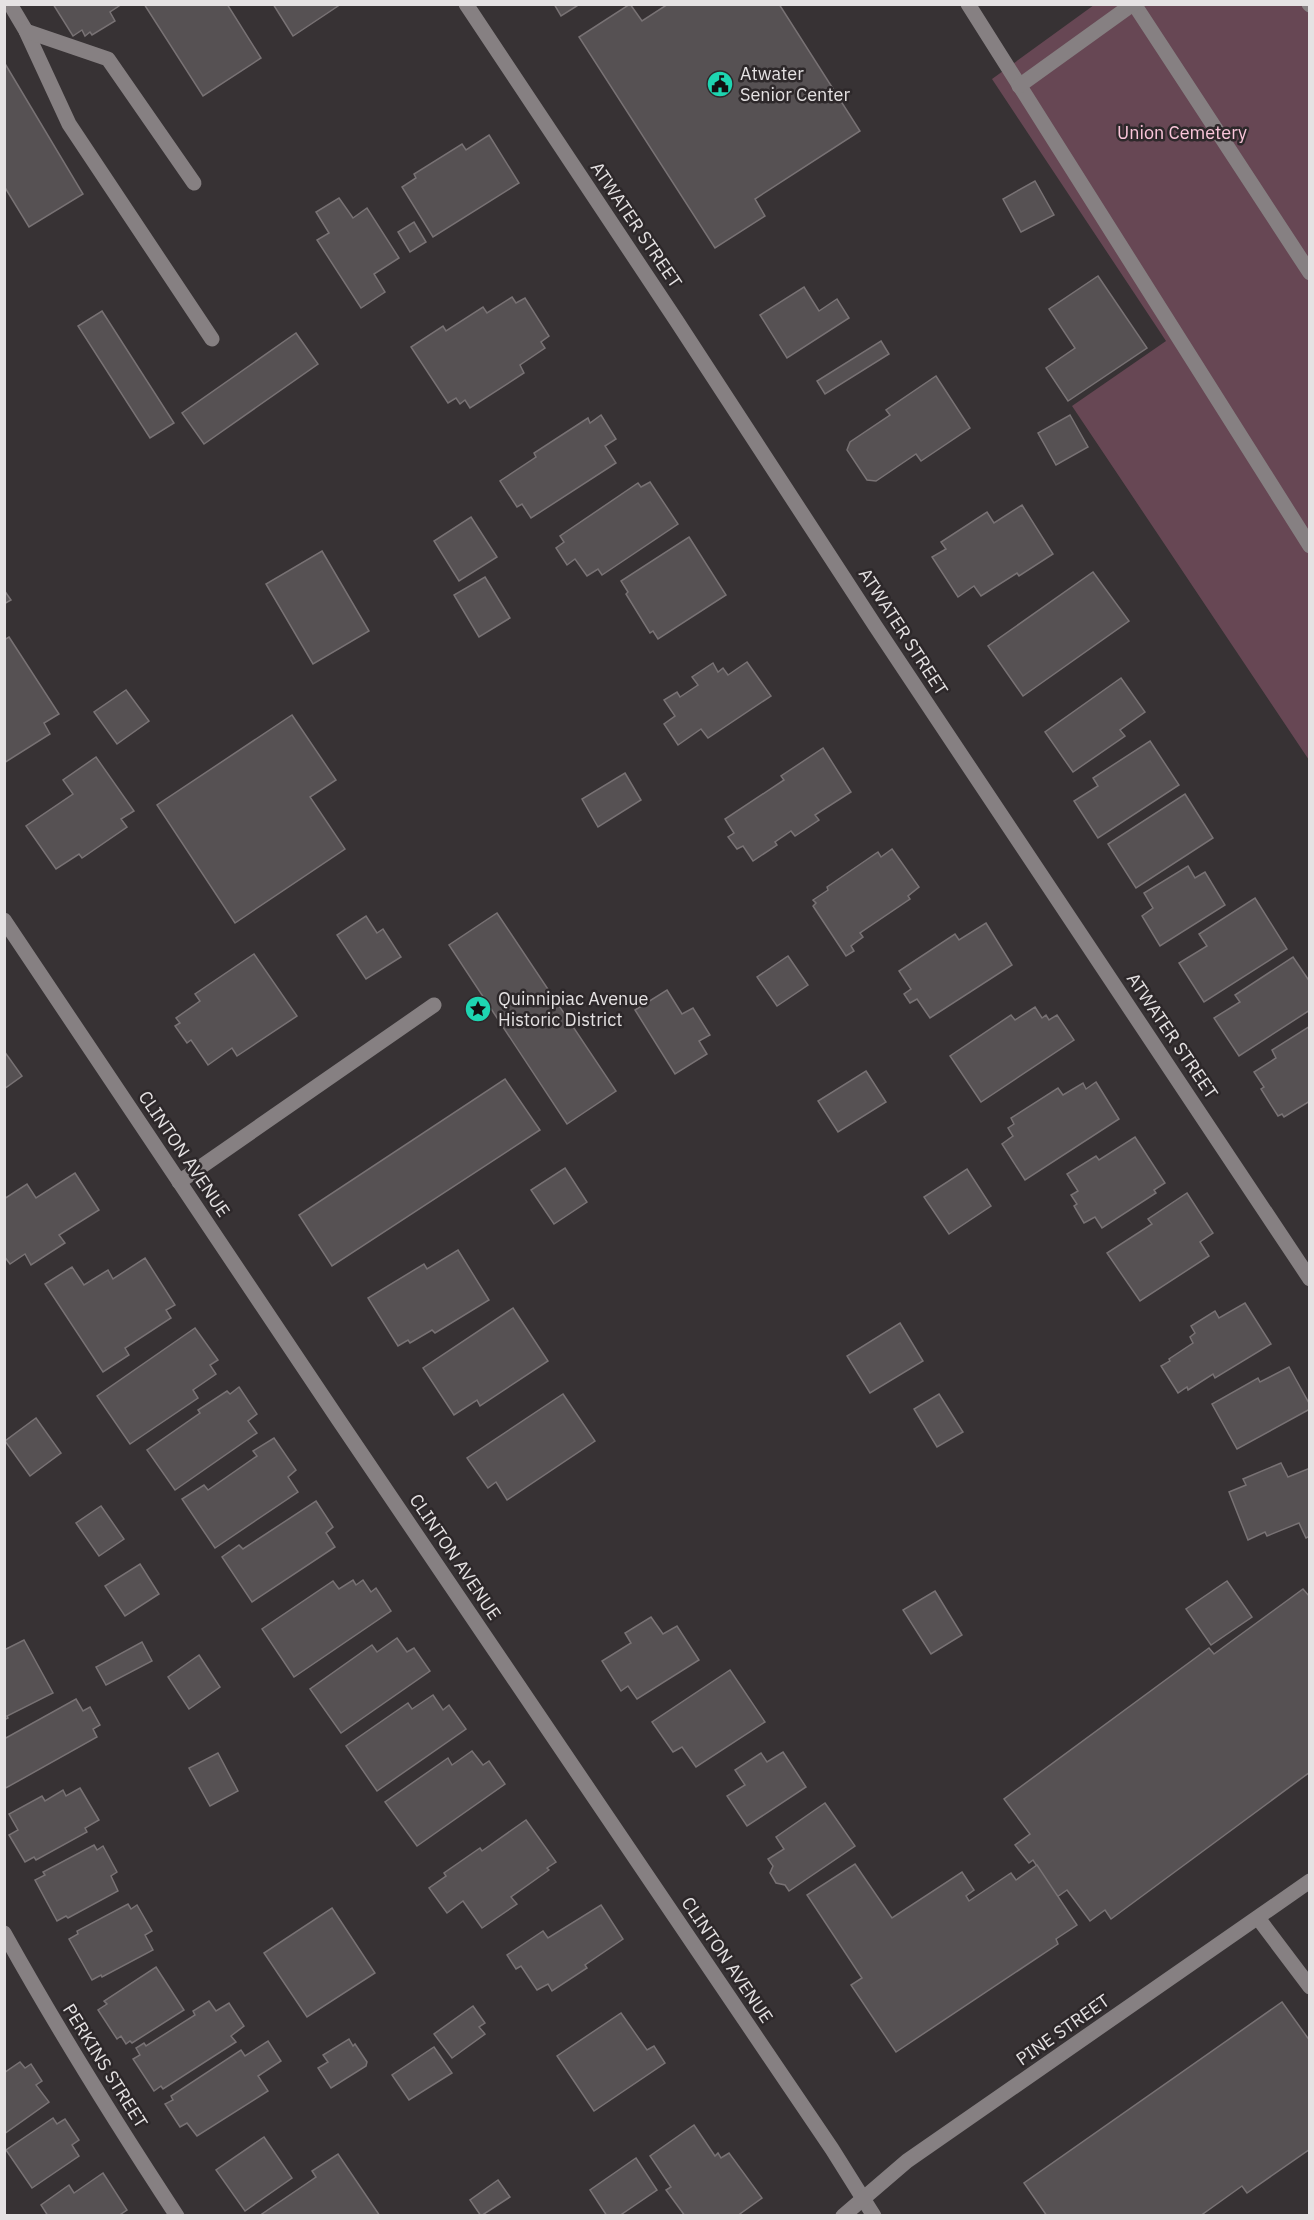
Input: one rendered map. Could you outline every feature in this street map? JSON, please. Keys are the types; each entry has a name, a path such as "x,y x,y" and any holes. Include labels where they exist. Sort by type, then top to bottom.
{"street":[{"path":"10,4 26,32 69,124 212,339"},
{"name":"ATWATER STREET","path":"466,4 663,300 876,627 1310,1279"},
{"path":"969,4 1310,546"},
{"path":"1019,86 1134,4 1310,273"},
{"path":"26,32 108,60 194,183"},
{"name":"CLINTON AVENUE","path":"4,920 874,2216"},
{"path":"179,1182 434,1005"},
{"name":"PINE STREET","path":"843,2216 907,2161 1310,1881"},
{"path":"1258,1918 1310,1987"},
{"name":"PERKINS STREET","path":"4,1933 56,2026 177,2216"}],"green space":[{"name":"Union Cemetery","path":"1094,5 1309,5 1309,760 1072,406 1166,341 992,79"}],"building":[{"path":"53,4 122,4 110,12 115,21 92,35 90,32 85,36 82,30 73,36"},
{"path":"144,4 227,4 261,58 203,96"},
{"path":"273,4 341,4 293,36"},
{"path":"554,4 580,4 561,16"},
{"name":"Atwater Senior Center","path":"630,4 642,21 668,4 779,4 860,131 755,199 765,216 715,248 579,37"},
{"path":"4,62 83,194 29,227 4,186"},
{"path":"489,135 519,183 433,237 402,187 416,178 414,174 462,144 466,150"},
{"path":"1035,181 1054,215 1021,232 1003,199"},
{"path":"339,198 353,218 367,208 399,258 374,274 385,292 361,308 317,240 329,233 316,212"},
{"path":"414,222 426,242 410,252 398,232"},
{"path":"1098,276 1147,348 1068,401 1046,368 1075,348 1049,309"},
{"path":"804,287 819,311 837,299 849,318 787,358 760,315"},
{"path":"512,297 516,303 525,298 549,336 541,342 545,348 520,365 524,373 470,408 465,400 460,404 456,398 448,403 411,347 443,326 446,331 483,307 487,313"},
{"path":"102,311 174,423 150,438 78,326"},
{"path":"296,333 318,364 204,444 182,413"},
{"path":"881,341 889,354 825,394 817,381"},
{"path":"936,376 970,428 921,461 916,454 876,481 867,480 847,450 850,442 890,415 886,410"},
{"path":"601,415 616,439 605,446 616,463 531,518 522,504 517,507 500,481 536,457 534,453 588,418 590,423"},
{"path":"1070,415 1088,447 1056,465 1038,433"},
{"path":"650,482 678,524 602,575 598,569 587,576 575,559 567,565 556,548 564,542 560,536 638,483 641,487"},
{"path":"1022,505 1053,554 1019,576 1017,573 981,596 974,586 958,597 932,557 946,549 941,542 987,512 994,523"},
{"path":"471,517 497,557 459,581 434,541"},
{"path":"689,537 726,595 658,639 653,631 650,633 626,594 628,592 621,581"},
{"path":"322,551 369,631 313,664 266,584"},
{"path":"1093,572 1129,621 1023,696 988,646"},
{"path":"485,577 510,618 479,637 454,595"},
{"path":"4,590 11,600 4,604"},
{"path":"9,637 59,714 44,723 50,734 4,763 4,640"},
{"path":"747,662 771,696 708,738 701,729 678,745 664,724 675,716 664,700 677,692 680,697 698,685 692,677 713,663 718,672 723,668 728,675"},
{"path":"1121,678 1145,712 1120,730 1125,736 1073,772 1045,732"},
{"path":"126,690 149,721 117,744 94,712"},
{"path":"292,715 336,780 310,797 345,849 235,923 157,805"},
{"path":"1150,741 1179,785 1098,838 1074,801 1098,786 1093,778"},
{"path":"823,748 851,792 815,815 819,820 795,836 791,831 775,842 777,845 753,861 743,846 737,849 728,837 734,833 725,819 784,780 781,776"},
{"path":"96,757 134,811 121,819 127,827 82,858 79,854 56,869 26,826 73,794 63,780"},
{"path":"625,773 641,800 598,827 582,799"},
{"path":"1185,794 1213,838 1136,888 1108,844"},
{"path":"892,849 919,887 908,896 910,899 860,933 863,937 851,946 854,951 846,956 813,906 816,903 813,900 828,890 827,887 878,852 881,857"},
{"path":"1188,866 1195,878 1205,872 1225,905 1160,946 1142,916 1153,908 1144,893"},
{"path":"1255,898 1287,949 1204,1002 1179,963 1207,946 1199,934"},
{"path":"497,913 616,1091 567,1124 449,945"},
{"path":"366,916 377,933 383,929 401,957 366,979 337,935"},
{"path":"986,923 1012,965 930,1018 917,999 910,1003 904,994 911,989 899,971 955,934 959,940"},
{"path":"254,954 297,1016 237,1056 232,1048 208,1065 191,1040 187,1043 175,1026 180,1023 176,1018 200,1001 195,994"},
{"path":"788,956 808,985 777,1006 757,977"},
{"path":"1293,957 1310,982 1310,1010 1239,1056 1214,1018 1240,1002 1235,995"},
{"path":"667,990 682,1014 693,1008 710,1035 699,1041 707,1054 675,1074 635,1010"},
{"path":"1035,1007 1042,1018 1046,1015 1049,1020 1057,1015 1074,1040 981,1102 950,1056 1011,1015 1015,1020"},
{"path":"1310,1026 1310,1101 1284,1117 1282,1114 1278,1116 1261,1089 1264,1087 1254,1072 1276,1058 1272,1050"},
{"path":"4,1051 22,1076 4,1089"},
{"path":"866,1071 886,1102 838,1132 818,1101"},
{"path":"505,1079 540,1130 332,1266 299,1215"},
{"path":"1096,1082 1119,1119 1025,1180 1002,1144 1013,1136 1008,1128 1014,1124 1011,1118 1058,1088 1063,1095 1083,1083 1086,1089"},
{"path":"1135,1137 1165,1183 1154,1190 1156,1193 1102,1228 1095,1217 1084,1223 1074,1206 1077,1204 1071,1195 1078,1191 1067,1174 1096,1156 1099,1160"},
{"path":"565,1168 587,1202 554,1224 531,1190"},
{"path":"967,1169 991,1206 949,1234 924,1197"},
{"path":"75,1173 99,1210 59,1235 65,1243 31,1265 25,1254 10,1264 4,1256 4,1199 27,1184 36,1198"},
{"path":"1187,1193 1213,1233 1200,1242 1209,1256 1140,1301 1107,1253 1152,1224 1148,1219"},
{"path":"458,1250 489,1300 435,1333 432,1330 410,1343 408,1340 398,1346 368,1298 424,1264 427,1269"},
{"path":"145,1258 175,1305 166,1310 171,1318 125,1348 129,1355 103,1372 45,1284 72,1267 84,1285 108,1270 113,1279"},
{"path":"1245,1303 1271,1344 1215,1378 1213,1374 1188,1390 1187,1387 1178,1393 1161,1366 1193,1343 1190,1337 1195,1333 1191,1326 1215,1311 1219,1318"},
{"path":"513,1308 548,1361 480,1406 477,1400 454,1415 423,1368"},
{"path":"900,1323 923,1361 870,1393 847,1356"},
{"path":"195,1328 218,1360 210,1365 216,1374 193,1390 198,1398 130,1444 97,1396"},
{"path":"1289,1367 1310,1409 1237,1449 1212,1404 1258,1378 1260,1382"},
{"path":"239,1387 257,1414 248,1421 257,1433 175,1490 147,1450 200,1413 198,1410 227,1391 230,1394"},
{"path":"563,1394 595,1441 507,1500 496,1482 488,1488 467,1458"},
{"path":"939,1394 963,1432 937,1447 914,1409"},
{"path":"36,1418 61,1453 30,1476 5,1441"},
{"path":"274,1438 296,1470 288,1477 298,1492 215,1548 182,1499 204,1485 208,1490 257,1456 253,1451"},
{"path":"1281,1463 1288,1477 1310,1468 1310,1536 1306,1538 1299,1523 1267,1536 1265,1532 1248,1540 1229,1492 1246,1485 1243,1479"},
{"path":"316,1501 333,1527 326,1533 335,1547 252,1602 222,1557 239,1545 243,1549"},
{"path":"101,1506 124,1539 99,1556 76,1523"},
{"path":"140,1564 159,1594 125,1616 105,1586"},
{"path":"353,1580 356,1585 363,1580 371,1592 376,1588 391,1611 294,1677 262,1629 333,1581 339,1589"},
{"path":"1227,1581 1252,1617 1211,1645 1186,1609"},
{"path":"1303,1589 1310,1597 1310,1772 1111,1919 1105,1910 1090,1921 1067,1890 1057,1897 1033,1860 1029,1863 1015,1845 1030,1834 1004,1799 1209,1648 1214,1654"},
{"path":"935,1591 962,1635 931,1654 903,1610"},
{"path":"651,1617 663,1634 677,1626 699,1660 637,1699 628,1686 621,1691 602,1661 631,1643 625,1633"},
{"path":"397,1638 407,1652 414,1648 430,1671 341,1733 310,1689 372,1645 377,1652"},
{"path":"24,1640 53,1693 7,1716 8,1718 4,1720 4,1650"},
{"path":"142,1642 152,1661 106,1685 96,1667"},
{"path":"199,1655 220,1687 189,1709 168,1677"},
{"path":"730,1670 765,1722 696,1767 682,1747 673,1752 652,1722"},
{"path":"433,1695 443,1710 449,1705 466,1729 377,1791 346,1746 408,1703 412,1709"},
{"path":"76,1699 83,1711 90,1707 100,1725 93,1729 97,1737 4,1789 4,1739"},
{"path":"472,1751 483,1765 489,1761 505,1784 417,1846 385,1802 448,1758 452,1765"},
{"path":"783,1752 806,1787 747,1826 727,1796 745,1785 735,1770 761,1753 767,1762"},
{"path":"218,1753 238,1791 210,1806 189,1768"},
{"path":"80,1788 99,1820 85,1828 87,1832 36,1860 34,1857 25,1862 9,1835 18,1830 9,1814 42,1796 45,1801 63,1790 66,1796"},
{"path":"825,1803 855,1846 789,1891 785,1885 776,1883 770,1873 773,1866 768,1859 784,1849 776,1837"},
{"path":"526,1820 556,1862 547,1868 549,1870 511,1897 517,1904 482,1928 463,1901 447,1913 429,1888 446,1876 444,1873 480,1848 482,1851"},
{"path":"94,1845 97,1850 103,1846 117,1872 111,1876 118,1891 68,1918 66,1916 57,1921 35,1880 45,1875 43,1872"},
{"path":"855,1864 892,1918 962,1872 974,1890 966,1896 969,1901 1011,1873 1016,1880 1037,1865 1077,1925 1056,1939 1058,1944 896,2052 851,1985 862,1978 807,1895"},
{"path":"128,1904 131,1909 137,1905 152,1931 145,1935 153,1950 92,1980 69,1939 78,1934 77,1931"},
{"path":"601,1905 623,1939 585,1965 587,1968 552,1991 548,1984 537,1990 521,1966 516,1969 507,1955 543,1931 548,1938"},
{"path":"332,1908 375,1973 307,2017 264,1953"},
{"path":"156,1967 184,2010 132,2043 130,2041 126,2044 121,2036 117,2039 98,2010 107,2004 104,2001"},
{"path":"209,2001 216,2011 229,2003 244,2026 231,2036 236,2042 163,2089 161,2086 154,2091 133,2059 140,2055 136,2048 144,2043 146,2046 195,2015 193,2011"},
{"path":"1282,2002 1310,2041 1310,2149 1247,2193 1242,2186 1200,2216 1047,2216 1024,2183"},
{"path":"473,2006 485,2023 479,2027 485,2034 452,2058 434,2034"},
{"path":"621,2013 647,2050 654,2046 665,2063 594,2111 557,2056"},
{"path":"349,2039 367,2062 366,2066 331,2088 318,2068 328,2062 323,2055"},
{"path":"268,2041 281,2061 258,2076 268,2091 197,2136 187,2123 180,2127 165,2104 173,2100 171,2096 241,2050 245,2056"},
{"path":"434,2047 452,2073 409,2100 392,2075"},
{"path":"20,2062 25,2068 31,2064 42,2081 36,2085 49,2102 4,2134 4,2073"},
{"path":"53,2118 57,2124 65,2119 79,2140 72,2145 79,2156 32,2188 6,2150"},
{"path":"694,2125 715,2156 718,2153 721,2158 729,2153 762,2198 737,2216 685,2216 666,2190 671,2187 650,2156"},
{"path":"264,2137 292,2178 245,2211 216,2170"},
{"path":"338,2154 380,2216 259,2216 316,2177 312,2171"},
{"path":"636,2158 657,2190 619,2216 607,2216 590,2190"},
{"path":"103,2173 127,2210 118,2216 48,2216 41,2205 69,2185 74,2193"},
{"path":"498,2180 510,2197 481,2216 470,2200"}],"place":[{"name":"Atwater Senior Center","path":"720,84"},
{"name":"Quinnipiac Avenue Historic District","path":"478,1009"}]}
